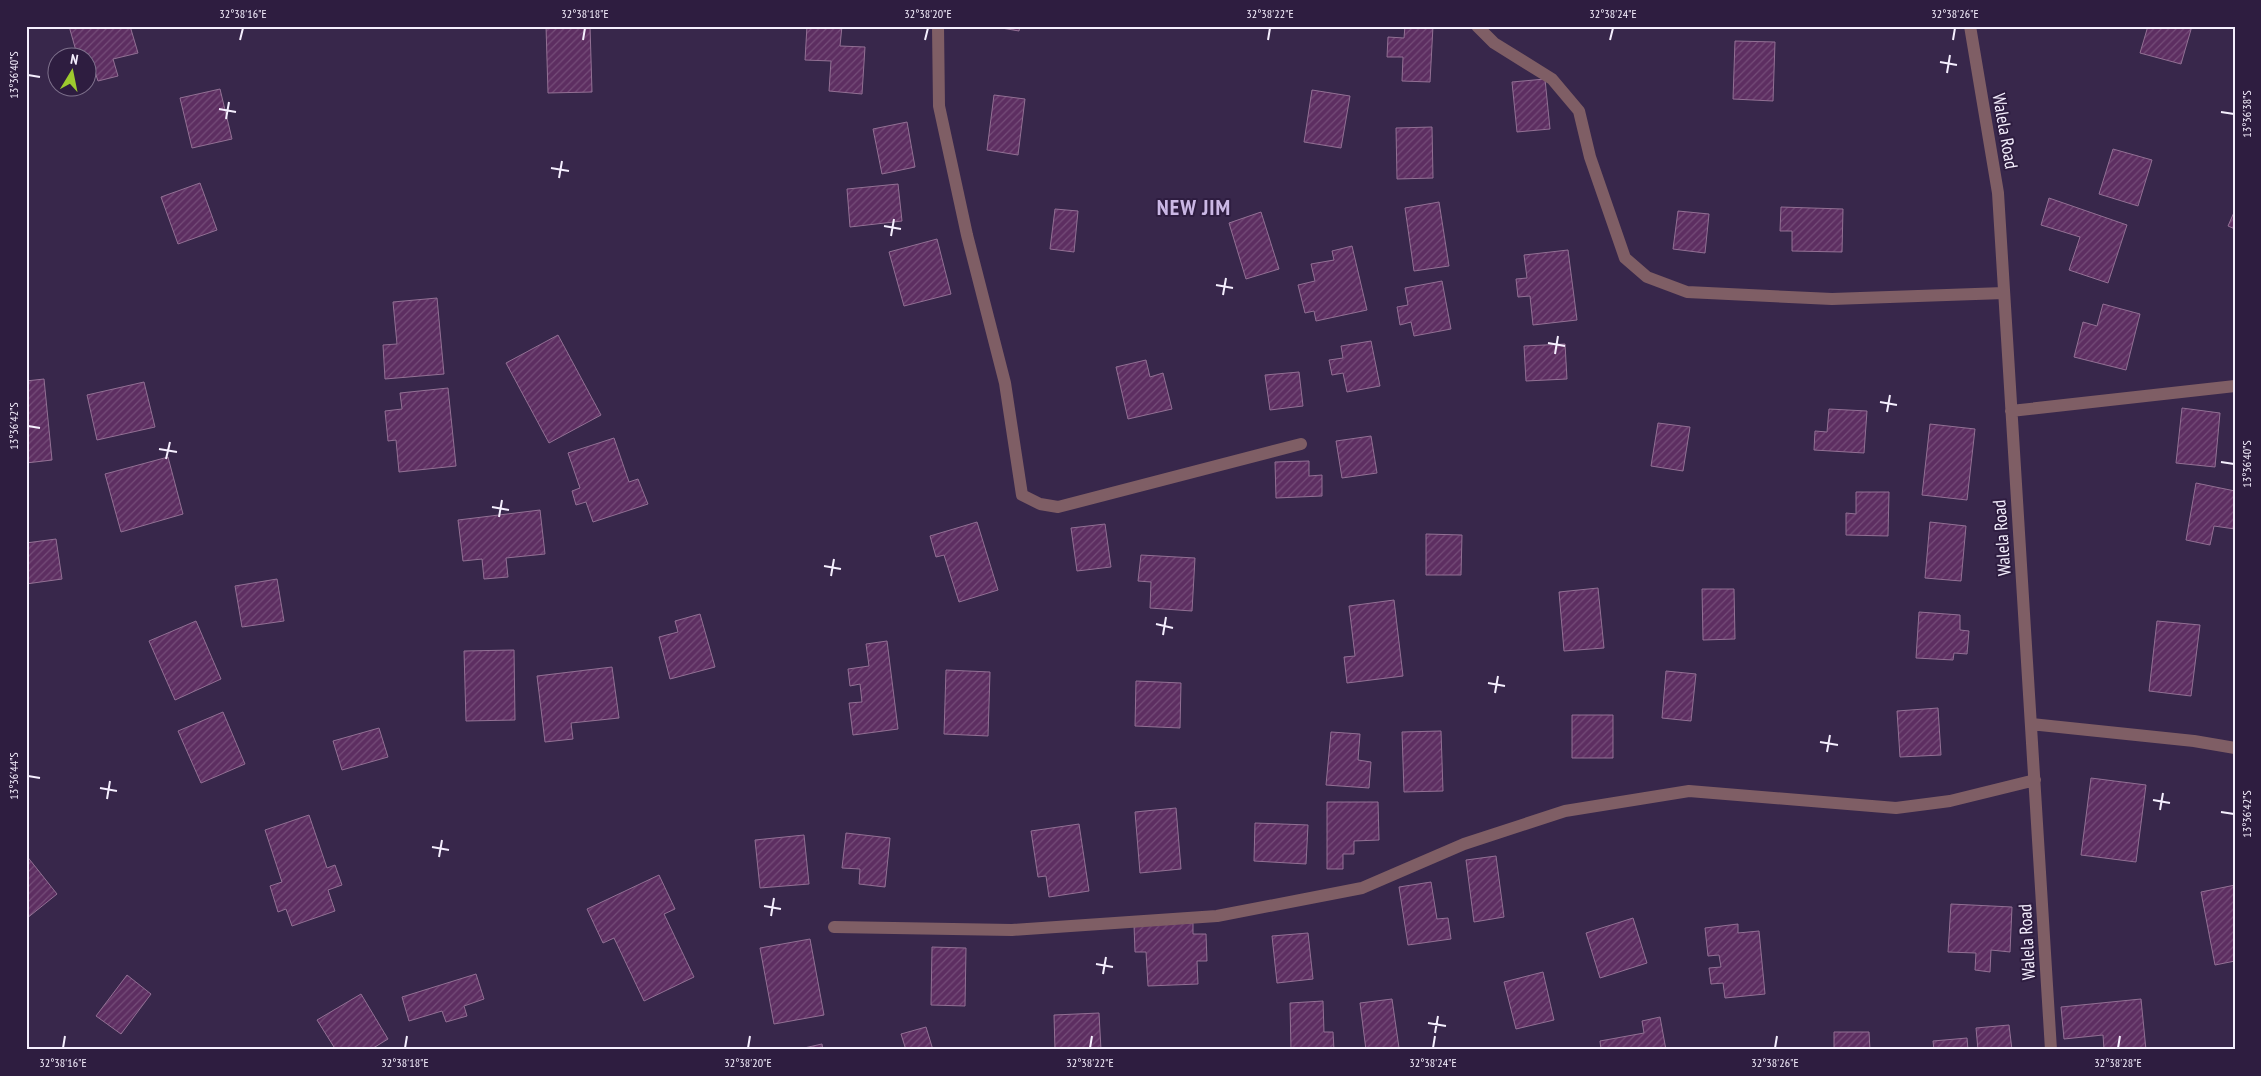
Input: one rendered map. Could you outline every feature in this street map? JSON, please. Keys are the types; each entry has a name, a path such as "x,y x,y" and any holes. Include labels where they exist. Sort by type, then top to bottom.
{"street":[{"path":"938,26 939,106 967,235 1005,383 1022,495 1040,504 1058,506 1301,444"},
{"path":"1477,26 1494,43 1552,79 1579,110 1590,157 1625,258 1647,277 1687,292 1832,299 2004,293"},
{"name":"Walela Road","path":"1970,26 1998,193 2036,780 2051,1050"},
{"path":"2011,410 2235,386"},
{"path":"2031,724 2194,741 2235,748"},
{"path":"834,927 1012,930 1217,916 1362,888 1464,844 1564,811 1690,791 1896,808 1950,801 2036,780"}],"building":[{"path":"69,26 130,26 138,53 113,59 118,76 98,81 98,48 75,48"},
{"path":"546,26 590,26 592,92 548,93"},
{"path":"807,26 842,26 840,46 865,47 862,94 829,91 831,61 805,60"},
{"path":"990,26 1020,26 1019,31"},
{"path":"1405,26 1433,26 1430,82 1402,81 1403,57 1387,57 1388,37 1404,38"},
{"path":"2148,26 2192,26 2181,64 2140,53"},
{"path":"1735,41 1775,42 1773,101 1733,99"},
{"path":"1545,79 1550,129 1517,132 1512,82"},
{"path":"220,89 232,139 192,148 180,98"},
{"path":"1312,90 1350,96 1341,148 1304,142"},
{"path":"994,95 1025,99 1018,155 987,150"},
{"path":"907,122 915,167 882,174 873,129"},
{"path":"1432,127 1433,178 1397,179 1396,128"},
{"path":"2113,149 2152,160 2138,206 2099,194"},
{"path":"200,183 217,230 178,244 161,197"},
{"path":"898,184 902,221 850,227 847,189"},
{"path":"2049,198 2127,225 2108,283 2069,270 2080,237 2041,225"},
{"path":"1439,202 1449,266 1414,271 1405,208"},
{"path":"1781,207 1843,209 1842,252 1792,251 1792,231 1780,231"},
{"path":"1055,209 1078,211 1074,252 1050,249"},
{"path":"2235,210 2235,229 2228,226"},
{"path":"1678,211 1709,214 1705,253 1673,249"},
{"path":"1261,212 1279,269 1246,279 1229,223"},
{"path":"937,239 951,294 904,306 889,252"},
{"path":"1352,246 1367,310 1316,321 1314,311 1305,313 1298,285 1315,281 1311,264 1334,260 1332,251"},
{"path":"1568,250 1577,320 1533,325 1530,296 1518,297 1516,279 1527,278 1524,255"},
{"path":"1442,281 1451,329 1414,336 1411,322 1400,325 1397,307 1408,305 1405,288"},
{"path":"437,298 444,374 385,379 383,345 397,344 393,302"},
{"path":"2103,304 2140,314 2126,370 2074,357 2083,322 2097,326"},
{"path":"558,335 601,415 549,443 506,363"},
{"path":"1371,341 1380,386 1347,392 1343,373 1332,375 1329,360 1343,358 1341,346"},
{"path":"1565,344 1567,379 1526,381 1524,346"},
{"path":"1146,360 1150,377 1163,373 1172,409 1128,419 1116,367"},
{"path":"1299,372 1303,406 1270,410 1265,375"},
{"path":"44,379 52,460 26,463 26,381"},
{"path":"144,382 155,427 97,440 87,395"},
{"path":"448,388 456,466 399,472 396,440 388,441 385,411 402,409 400,393"},
{"path":"2182,408 2220,413 2215,467 2176,463"},
{"path":"1829,409 1867,411 1864,453 1814,450 1815,431 1827,432"},
{"path":"1658,423 1690,427 1683,471 1651,466"},
{"path":"1930,424 1975,429 1967,500 1922,495"},
{"path":"1371,436 1377,473 1342,478 1336,441"},
{"path":"614,438 629,482 638,479 648,504 593,522 586,502 576,505 572,491 580,488 568,453"},
{"path":"168,457 183,514 121,532 105,474"},
{"path":"1309,461 1309,476 1322,475 1322,496 1276,498 1275,462"},
{"path":"2196,483 2235,491 2235,529 2214,526 2210,545 2186,540"},
{"path":"1856,492 1889,492 1888,536 1846,535 1846,513 1856,514"},
{"path":"540,510 545,554 506,558 508,577 484,579 482,559 463,561 458,520"},
{"path":"977,522 998,590 959,602 944,555 936,557 930,536"},
{"path":"1930,522 1966,526 1961,581 1925,578"},
{"path":"1105,524 1111,567 1077,571 1071,528"},
{"path":"1426,534 1462,535 1461,575 1426,575"},
{"path":"56,539 62,579 26,584 26,543"},
{"path":"1141,555 1195,558 1192,611 1150,608 1151,582 1138,581"},
{"path":"277,579 284,621 242,627 235,586"},
{"path":"1598,588 1604,648 1564,651 1559,592"},
{"path":"1702,589 1734,589 1735,639 1703,640"},
{"path":"1394,600 1403,676 1347,683 1344,657 1355,656 1349,606"},
{"path":"1919,612 1960,615 1960,630 1969,631 1967,654 1954,653 1953,660 1916,658"},
{"path":"700,614 715,667 670,679 659,637 678,632 675,621"},
{"path":"196,621 221,679 175,700 149,641"},
{"path":"2157,621 2200,625 2191,696 2149,691"},
{"path":"887,641 898,729 853,735 849,703 862,702 860,684 850,686 848,669 869,666 866,644"},
{"path":"514,650 515,720 466,721 464,651"},
{"path":"612,667 619,718 571,723 573,739 545,742 537,676"},
{"path":"946,670 990,672 988,736 944,734"},
{"path":"1666,671 1696,674 1691,721 1662,718"},
{"path":"1136,681 1181,683 1180,728 1135,726"},
{"path":"1938,708 1941,755 1900,757 1897,711"},
{"path":"223,712 245,764 201,783 178,731"},
{"path":"1572,715 1613,715 1613,758 1572,758"},
{"path":"379,728 388,757 342,770 333,741"},
{"path":"1441,731 1443,791 1404,792 1402,732"},
{"path":"1331,732 1360,734 1358,760 1371,762 1369,788 1326,785"},
{"path":"2091,778 2146,785 2136,862 2081,855"},
{"path":"1327,802 1378,802 1379,840 1354,841 1354,854 1343,854 1343,869 1327,869"},
{"path":"1176,808 1181,869 1140,873 1135,812"},
{"path":"309,815 327,868 335,865 342,885 328,890 335,911 292,926 286,909 278,912 270,886 282,882 265,830"},
{"path":"1255,823 1308,825 1306,864 1254,861"},
{"path":"1079,824 1089,891 1049,897 1046,876 1038,877 1031,831"},
{"path":"846,833 890,838 885,887 859,884 860,869 842,868"},
{"path":"804,835 809,884 760,888 755,840"},
{"path":"26,855 57,894 26,919"},
{"path":"1496,856 1504,917 1474,922 1466,860"},
{"path":"659,875 675,909 664,914 694,977 644,1001 614,938 603,943 587,909"},
{"path":"1431,882 1437,919 1448,918 1451,939 1408,945 1399,887"},
{"path":"2235,885 2235,961 2215,965 2201,892"},
{"path":"1951,904 2012,907 2010,952 1991,950 1990,972 1975,970 1976,953 1948,952"},
{"path":"1633,918 1647,963 1600,978 1586,933"},
{"path":"1193,923 1193,934 1206,934 1207,961 1197,961 1198,984 1148,986 1146,952 1135,952 1134,925"},
{"path":"1738,924 1738,933 1759,931 1765,994 1725,998 1723,983 1711,984 1709,968 1721,967 1719,955 1708,956 1705,928"},
{"path":"1308,933 1313,979 1277,983 1272,936"},
{"path":"810,939 824,1015 774,1024 760,948"},
{"path":"932,947 966,948 965,1006 931,1005"},
{"path":"1543,972 1554,1020 1516,1029 1504,982"},
{"path":"476,974 484,999 464,1006 467,1016 446,1022 442,1011 409,1021 402,997"},
{"path":"127,975 151,994 121,1034 96,1016"},
{"path":"361,994 388,1039 370,1050 329,1050 334,1047 317,1020"},
{"path":"1392,999 1399,1048 1366,1050 1360,1003"},
{"path":"2141,999 2146,1050 2104,1050 2103,1035 2064,1039 2061,1007"},
{"path":"1323,1001 1324,1032 1333,1032 1334,1050 1291,1050 1290,1003"},
{"path":"1099,1013 1101,1050 1055,1050 1054,1015"},
{"path":"1660,1017 1666,1050 1601,1050 1600,1041 1644,1033 1642,1021"},
{"path":"2009,1025 2012,1050 1978,1050 1976,1028"},
{"path":"926,1027 933,1050 906,1050 901,1034"},
{"path":"1834,1032 1869,1032 1870,1050 1834,1050"},
{"path":"1967,1038 1968,1050 1934,1050 1933,1041"},
{"path":"822,1044 823,1050 795,1050"}],"district":[{"name":"NEW JIM","path":"1194,207"}]}
